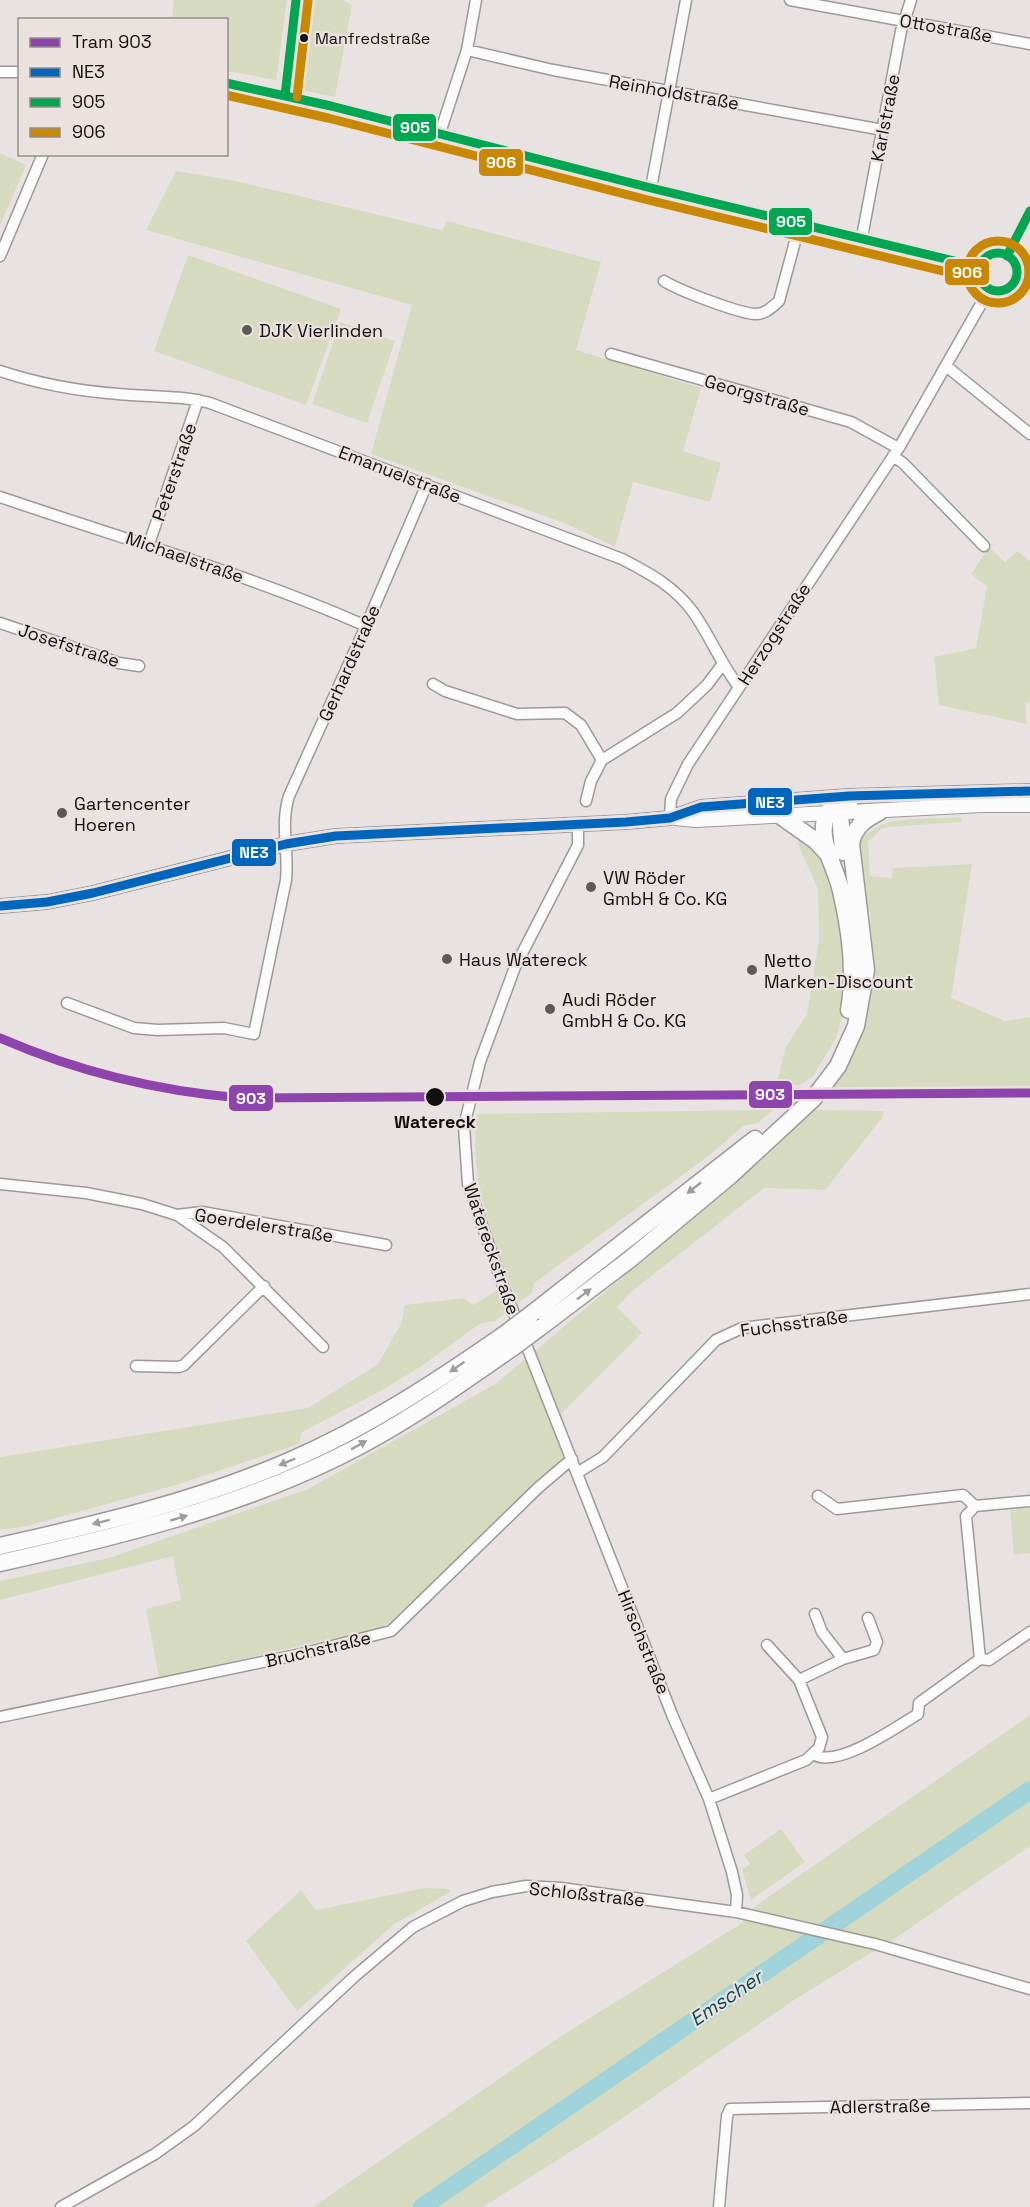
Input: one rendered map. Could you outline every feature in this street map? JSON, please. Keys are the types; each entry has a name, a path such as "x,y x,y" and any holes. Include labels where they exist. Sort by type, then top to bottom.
{"highway":[{"path":"822,1081 847,1023 852,978 846,913 841,889 824,838 836,807"},
{"path":"836,807 854,912 860,965 860,1008"},
{"path":"0,1546 176,1501 290,1461 392,1409 508,1341 539,1328 655,1238 791,1113 822,1081 849,1046 860,1008 866,970 863,925 851,844 852,836 860,824 879,812"},
{"path":"782,817 816,841 829,856"},
{"path":"0,1563 191,1515 298,1476 341,1456 419,1412 508,1341 534,1312 791,1113"}],"main road":[{"path":"0,906 47,902 93,893 286,844 336,836 578,825 670,818 696,820 782,817 836,807 1030,791"},
{"path":"670,818 701,807 836,807 1030,796"},
{"path":"836,807 879,812 982,805 1030,805"}],"street":[{"path":"285,96 296,0"},
{"path":"440,133 466,50 476,0"},
{"path":"651,188 686,0"},
{"name":"Ottostraße","path":"790,0 1030,44"},
{"name":"Karlstraße","path":"862,237 901,31 911,0"},
{"name":"Reinholdstraße","path":"466,50 553,70 883,130"},
{"path":"0,72 18,72"},
{"path":"228,84 440,133 651,188 979,267"},
{"path":"0,256 42,156"},
{"path":"1007,256 1030,211"},
{"path":"664,281 677,290 756,314 769,310 779,301 800,223"},
{"path":"996,253 1007,256 1016,267 1016,276 1007,289 989,290 981,281 979,267 989,255 996,253"},
{"path":"1016,276 1030,280"},
{"name":"Herzogstraße","path":"670,818 671,799 688,764 896,452 989,290"},
{"name":"Georgstraße","path":"611,354 851,422 896,452"},
{"path":"946,366 1030,434"},
{"name":"Emanuelstraße","path":"0,371 32,382 73,389 198,400 248,416 622,559 660,579 692,611 722,665 739,687"},
{"name":"Peterstraße","path":"150,544 198,400"},
{"path":"896,452 903,463 984,546"},
{"name":"Gerhardstraße","path":"67,1003 134,1028 158,1030 224,1028 254,1034 286,880 283,815 289,796 427,484"},
{"name":"Michaelstraße","path":"0,497 150,544 298,596 366,626"},
{"name":"Josefstraße","path":"0,623 119,663 139,666"},
{"path":"586,801 591,781 602,760 677,713 707,685 722,665"},
{"path":"433,684 474,702 517,714 565,713 580,725 602,760"},
{"name":"Watereckstraße","path":"538,1372 503,1286 468,1184 464,1126 480,1062 515,967 578,846 578,825"},
{"name":"Goerdelerstraße","path":"0,1184 86,1193 142,1204 177,1215 202,1212 386,1245"},
{"path":"177,1215 223,1246 322,1347"},
{"path":"136,1366 179,1367 184,1365 264,1286"},
{"name":"Fuchsstraße","path":"577,1473 603,1458 716,1340 742,1328 1030,1294"},
{"name":"Hirschstraße","path":"538,1372 673,1717 709,1799 732,1872 737,1895 736,1912"},
{"name":"Bruchstraße","path":"0,1718 301,1654 391,1631 539,1487 572,1459"},
{"path":"818,1496 837,1509 963,1495 975,1506"},
{"path":"980,1659 966,1516 975,1506 1030,1501"},
{"path":"815,1614 822,1632 843,1659"},
{"path":"799,1680 843,1659 874,1650 878,1642 868,1618"},
{"path":"815,1755 822,1759 833,1758 877,1740 918,1714 919,1702 980,1659 989,1660 1030,1632"},
{"path":"709,1799 815,1755 822,1737 799,1680 767,1645"},
{"name":"Schloßstraße","path":"61,2207 154,2154 194,2126 383,1950 421,1922 463,1901 526,1886 561,1888 736,1912 875,1944 1030,1989"},
{"name":"Adlerstraße","path":"719,2207 727,2116 730,2109 1030,2103"}],"green space":[{"path":"174,0 287,0 276,80 228,71 228,18 172,18"},
{"path":"301,0 343,0 352,5 335,97 291,88"},
{"path":"0,153 26,165 0,226"},
{"path":"176,171 236,181 442,230 447,221 601,262 576,350 701,388 683,451 721,463 710,502 633,482 615,547 567,524 371,454 412,305 146,230"},
{"name":"DJK Vierlinden","path":"188,255 341,309 306,405 154,351"},
{"name":"DJK Vierlinden","path":"340,322 395,341 367,423 312,404"},
{"path":"989,547 1005,562 1017,551 1030,561 1030,702 1025,703 1027,724 939,705 934,657 976,648 987,587 971,574"},
{"path":"962,817 961,822 881,829 868,842 870,876 892,878 893,868 972,864 951,998 1005,1021 1030,1017 1030,1088 832,1088 855,1046 871,981 872,935 870,911 867,911 856,852 859,836 881,825 898,820"},
{"path":"806,838 830,870 846,954 844,1011 836,1038 813,1076 800,1085 776,1085 786,1047 807,1014 819,940 818,889 797,842"},
{"path":"773,1110 758,1123 743,1126 710,1155 534,1283 532,1293 518,1303 485,1211 476,1164 477,1114"},
{"path":"813,1110 884,1111 882,1118 825,1190 764,1188 632,1291 617,1307 642,1333 560,1415 573,1453 384,1627 159,1678 146,1609 181,1600 173,1556 0,1600 0,1581 109,1558 308,1489 497,1383 772,1151"},
{"path":"498,1290 506,1313 495,1321 481,1323 420,1367 377,1393 302,1432 299,1444 176,1485 27,1526 0,1530 0,1457 308,1408 378,1364 401,1324 405,1305 464,1298 473,1305"},
{"path":"1030,1508 1030,1553 1014,1555 1010,1510"},
{"path":"1030,1715 1030,1846 897,1937 797,1998 605,2130 483,2207 313,2207 561,2036 742,1923 747,1912"},
{"path":"781,1829 805,1862 751,1900 742,1870 750,1864 744,1855"},
{"path":"424,1888 449,1889 450,1892 393,1925 297,2011 246,1941 301,1890 316,1910"}],"waterway":[{"name":"Emscher","path":"422,2207 1030,1790"}],"tram line":[{"name":"903","path":"0,1038 59,1061 118,1078 178,1090 241,1098 1030,1093"}],"transit line":[{"name":"905","path":"285,96 296,0"},
{"name":"906","path":"297,97 308,1"},
{"name":"905","path":"228,83 331,106 651,188 979,267"},
{"name":"906","path":"228,95 328,118 648,200 976,279"},
{"name":"905","path":"1007,256 1030,211"},
{"name":"906","path":"998,241 1010,243 1020,250 1027,260 1029,272 1027,284 1020,294 1010,301 998,303 986,301 976,294 969,284 967,272 969,260 976,250 986,243 998,241"},
{"name":"905","path":"998,253 1012,258 1017,272 1012,286 998,291 984,286 979,272 984,258 998,253"},
{"name":"NE3","path":"0,906 47,902 93,893 286,844 336,836 626,822 670,818 701,807 849,796 1030,791"}],"place":[{"name":"Manfredstraße","path":"304,38"},
{"name":"DJK Vierlinden","path":"247,330"},
{"name":"Gartencenter Hoeren","path":"62,813"},
{"name":"VW Röder GmbH & Co. KG","path":"591,887"},
{"name":"Haus Watereck","path":"447,959"},
{"name":"Netto Marken-Discount","path":"752,970"},
{"name":"Audi Röder GmbH & Co. KG","path":"550,1009"},
{"name":"Watereck","path":"435,1097"}]}
